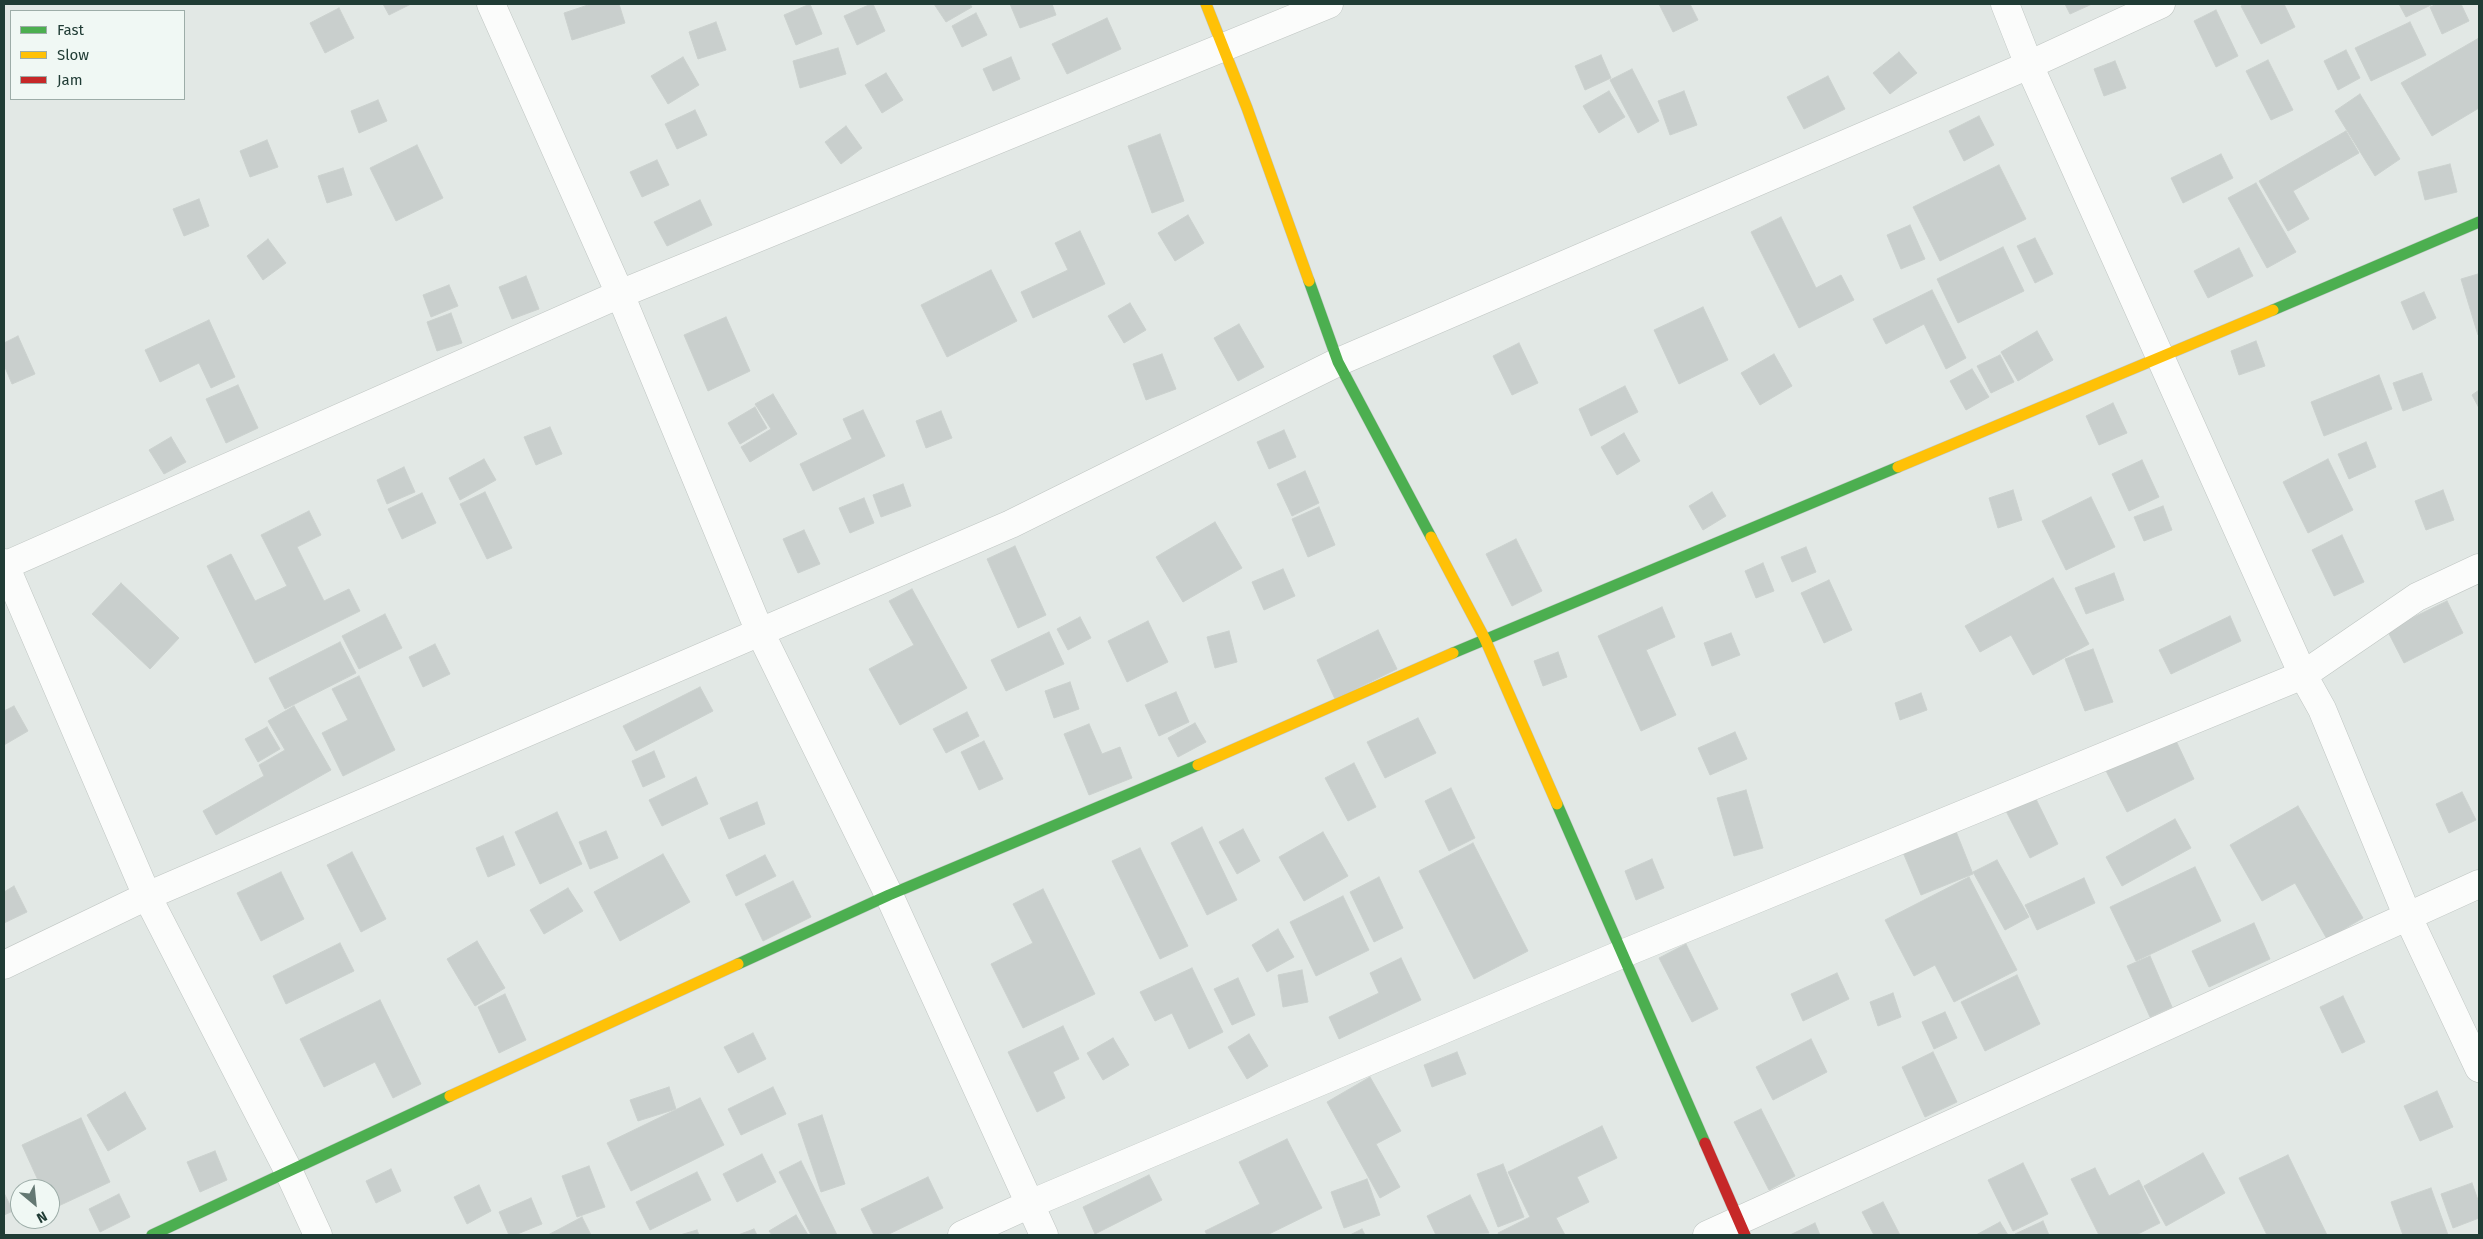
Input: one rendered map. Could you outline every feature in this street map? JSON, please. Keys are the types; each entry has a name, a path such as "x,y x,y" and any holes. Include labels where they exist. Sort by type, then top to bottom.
{"street":[{"path":"491,4 620,294 759,630 889,895 1044,1235"},
{"path":"1206,4 1224,48 1338,362 1484,639 1742,1228"},
{"path":"318,1235 288,1170 148,896 4,565 620,294 1329,4"},
{"path":"2004,4 2029,65 2303,675 2322,709 2407,915 2479,1068"},
{"path":"4,965 148,896 759,630 1011,524 1338,362 2029,65 2161,4"},
{"path":"152,1235 288,1170 889,895 1154,785 1484,639 2162,358 2479,222"},
{"path":"962,1235 1030,1204 1622,954 2303,675 2417,597 2479,568"},
{"path":"1707,1235 1742,1228 2407,915 2479,884"}],"building":[{"path":"383,4 411,4 389,15"},
{"path":"591,4 619,4 625,23 572,40 564,13"},
{"path":"810,4 822,34 796,45 784,15"},
{"path":"873,4 885,31 857,45 844,16"},
{"path":"934,4 970,4 972,7 946,22"},
{"path":"1010,4 1052,4 1056,15 1020,28"},
{"path":"1659,4 1690,4 1698,20 1673,32"},
{"path":"2065,4 2092,4 2070,14"},
{"path":"2246,4 2284,4 2295,27 2261,44 2241,6"},
{"path":"2399,4 2433,4 2406,17"},
{"path":"2437,4 2461,4 2469,21 2442,34 2430,7"},
{"path":"339,8 354,38 325,53 310,23"},
{"path":"2216,10 2238,56 2216,67 2194,21"},
{"path":"976,13 987,35 962,47 952,26"},
{"path":"1107,18 1121,49 1067,74 1052,44"},
{"path":"716,22 726,50 698,59 689,32"},
{"path":"2410,22 2426,55 2371,81 2355,48"},
{"path":"2479,38 2479,108 2432,136 2401,83"},
{"path":"838,48 846,74 800,88 793,61"},
{"path":"2346,50 2360,78 2338,90 2324,61"},
{"path":"1899,52 1917,73 1890,94 1873,73"},
{"path":"1601,55 1611,78 1585,90 1575,66"},
{"path":"683,57 699,85 668,104 651,76"},
{"path":"1011,57 1020,79 993,91 983,69"},
{"path":"2268,60 2293,110 2271,120 2246,71"},
{"path":"2115,61 2126,88 2104,96 2094,69"},
{"path":"1632,69 1659,121 1638,133 1610,80"},
{"path":"886,73 903,100 882,113 865,85"},
{"path":"1828,76 1845,109 1804,129 1787,97"},
{"path":"1609,91 1625,117 1599,133 1583,106"},
{"path":"1684,91 1697,125 1670,135 1658,101"},
{"path":"2360,94 2400,159 2375,176 2335,111"},
{"path":"378,100 387,121 359,133 351,111"},
{"path":"695,110 707,135 677,149 665,124"},
{"path":"1979,116 1994,145 1964,161 1949,131"},
{"path":"846,126 862,148 841,164 825,142"},
{"path":"2346,131 2359,153 2293,191 2309,219 2288,231 2259,181"},
{"path":"1160,134 1184,201 1152,213 1128,146"},
{"path":"267,140 278,167 250,177 240,151"},
{"path":"417,145 443,198 396,221 370,168"},
{"path":"2221,154 2233,178 2183,203 2171,178"},
{"path":"657,160 669,185 642,197 630,172"},
{"path":"2450,164 2457,192 2425,200 2418,172"},
{"path":"1999,165 2026,219 1940,261 1913,207"},
{"path":"343,168 352,195 327,203 318,176"},
{"path":"2256,183 2296,252 2267,268 2228,198"},
{"path":"199,199 209,226 184,236 173,209"},
{"path":"700,200 712,225 667,246 654,222"},
{"path":"1188,215 1204,243 1175,261 1158,233"},
{"path":"1781,217 1816,288 1841,275 1854,300 1799,328 1751,232"},
{"path":"1910,225 1925,259 1901,269 1887,235"},
{"path":"1080,231 1105,284 1033,318 1021,292 1068,270 1055,243"},
{"path":"2035,238 2053,274 2035,283 2017,246"},
{"path":"268,239 286,263 263,280 247,256"},
{"path":"2003,247 2024,291 1958,323 1937,279"},
{"path":"2239,248 2253,276 2208,298 2194,271"},
{"path":"991,270 1017,321 947,357 921,305"},
{"path":"2478,274 2479,334 2478,335 2461,279"},
{"path":"526,276 539,309 512,319 499,287"},
{"path":"449,285 458,306 431,317 423,295"},
{"path":"1932,290 1966,358 1946,369 1924,324 1886,344 1873,319"},
{"path":"2424,292 2436,318 2413,330 2401,302"},
{"path":"1130,303 1146,330 1124,343 1108,316"},
{"path":"1703,307 1728,360 1679,384 1654,330"},
{"path":"451,313 462,343 437,351 427,322"},
{"path":"726,317 750,371 708,391 684,335"},
{"path":"209,320 235,377 211,388 199,363 160,382 145,350"},
{"path":"1239,324 1264,367 1238,381 1214,338"},
{"path":"2037,331 2053,360 2018,381 2001,352"},
{"path":"18,336 35,374 12,384 4,365 4,343"},
{"path":"2256,341 2265,366 2239,375 2231,351"},
{"path":"1519,343 1538,383 1512,395 1493,356"},
{"path":"1162,354 1176,389 1146,400 1133,364"},
{"path":"1774,354 1792,386 1760,405 1741,373"},
{"path":"2000,355 2014,382 1991,393 1977,366"},
{"path":"1972,369 1989,397 1966,410 1950,381"},
{"path":"2422,373 2432,400 2403,411 2393,383"},
{"path":"2379,375 2392,409 2324,436 2311,402"},
{"path":"238,385 258,428 226,443 206,399"},
{"path":"1625,386 1638,412 1591,436 1579,409"},
{"path":"2479,390 2479,408 2472,395"},
{"path":"773,394 797,434 750,462 741,447 771,429 755,404"},
{"path":"2113,403 2127,433 2099,445 2086,416"},
{"path":"755,407 767,428 740,444 728,423"},
{"path":"863,410 885,456 813,491 800,464 852,439 843,419"},
{"path":"941,411 952,438 926,448 916,421"},
{"path":"550,427 562,454 536,465 524,437"},
{"path":"1284,430 1296,457 1269,469 1257,442"},
{"path":"1624,433 1640,461 1617,475 1601,447"},
{"path":"171,437 186,462 164,474 149,450"},
{"path":"2366,442 2376,467 2349,479 2338,454"},
{"path":"484,459 496,480 460,500 449,478"},
{"path":"2328,459 2353,510 2308,533 2283,482"},
{"path":"2142,460 2159,497 2129,511 2112,474"},
{"path":"404,467 415,492 387,504 377,480"},
{"path":"1305,471 1319,503 1292,516 1277,484"},
{"path":"903,484 911,506 881,517 873,495"},
{"path":"2013,490 2022,520 1998,528 1989,498"},
{"path":"2443,490 2454,520 2426,530 2415,501"},
{"path":"485,492 512,548 487,559 460,504"},
{"path":"1712,492 1726,516 1703,530 1689,506"},
{"path":"422,493 436,523 402,539 388,509"},
{"path":"2091,497 2115,547 2066,570 2042,521"},
{"path":"864,498 874,523 850,533 839,508"},
{"path":"2163,506 2172,530 2144,541 2134,517"},
{"path":"1319,507 1335,545 1308,557 1292,519"},
{"path":"309,511 321,535 297,547 324,601 349,589 360,611 255,663 207,566 231,554 255,601 287,586 261,535"},
{"path":"1215,522 1242,568 1183,602 1156,557"},
{"path":"804,530 820,564 798,573 783,539"},
{"path":"2342,535 2364,582 2334,596 2312,550"},
{"path":"1516,539 1542,591 1512,606 1486,554"},
{"path":"1015,546 1046,615 1018,628 987,559"},
{"path":"1806,547 1816,572 1792,582 1781,557"},
{"path":"1763,563 1774,591 1756,598 1745,571"},
{"path":"1283,569 1295,596 1264,610 1252,582"},
{"path":"2114,573 2124,600 2086,614 2075,588"},
{"path":"2053,578 2089,644 2033,675 2011,635 1980,652 1965,626"},
{"path":"1829,580 1852,630 1824,643 1801,593"},
{"path":"121,583 179,638 150,669 92,614"},
{"path":"912,589 967,688 900,725 869,669 914,645 889,601"},
{"path":"2447,601 2463,633 2404,663 2387,630"},
{"path":"1662,607 1675,637 1646,650 1676,715 1641,731 1598,636"},
{"path":"385,614 402,648 359,669 342,636"},
{"path":"2230,616 2241,641 2171,674 2159,650"},
{"path":"1080,617 1091,638 1068,650 1057,629"},
{"path":"1148,621 1168,662 1127,682 1108,641"},
{"path":"1378,630 1397,669 1335,699 1317,660"},
{"path":"1229,631 1237,662 1215,668 1207,637"},
{"path":"1049,632 1064,664 1006,691 991,660"},
{"path":"1731,633 1740,655 1712,666 1704,643"},
{"path":"340,642 356,673 285,709 269,678"},
{"path":"435,644 450,674 423,687 409,657"},
{"path":"2093,649 2113,702 2085,711 2065,659"},
{"path":"1558,652 1567,677 1543,686 1534,661"},
{"path":"359,676 395,750 343,776 322,733 348,720 332,689"},
{"path":"1070,682 1079,709 1054,718 1045,691"},
{"path":"700,687 713,711 636,751 623,726"},
{"path":"1176,692 1189,722 1159,736 1145,705"},
{"path":"1921,693 1927,710 1900,720 1895,703"},
{"path":"14,706 28,731 4,745 4,711"},
{"path":"294,706 331,770 216,835 203,811 264,776 259,765 285,750 268,721"},
{"path":"967,712 979,736 946,753 933,729"},
{"path":"1418,718 1436,753 1385,778 1367,742"},
{"path":"1195,723 1206,742 1178,757 1168,738"},
{"path":"1089,724 1102,754 1120,747 1132,778 1089,795 1064,734"},
{"path":"2169,726 2194,779 2127,812 2100,759"},
{"path":"267,727 280,749 258,762 245,739"},
{"path":"1735,732 1747,759 1710,775 1698,748"},
{"path":"984,741 1003,779 979,790 961,752"},
{"path":"654,751 665,777 643,787 632,761"},
{"path":"1354,763 1376,807 1348,821 1325,778"},
{"path":"696,777 708,804 662,826 649,800"},
{"path":"1451,788 1475,838 1449,851 1425,801"},
{"path":"1746,790 1763,848 1734,856 1717,798"},
{"path":"2462,792 2476,820 2449,833 2436,804"},
{"path":"2034,795 2058,844 2030,858 2005,809"},
{"path":"757,802 765,824 729,839 720,818"},
{"path":"2298,806 2363,918 2327,939 2295,883 2262,901 2230,845"},
{"path":"557,812 582,864 540,884 515,832"},
{"path":"2175,819 2191,848 2122,886 2106,857"},
{"path":"1202,827 1237,900 1207,915 1171,843"},
{"path":"1243,829 1260,861 1237,874 1219,842"},
{"path":"1955,829 1973,874 1921,895 1902,850"},
{"path":"606,831 618,858 590,869 579,842"},
{"path":"1323,832 1348,876 1304,901 1279,857"},
{"path":"503,836 515,865 488,877 476,848"},
{"path":"1473,843 1528,951 1474,979 1419,871"},
{"path":"1140,848 1188,946 1160,959 1112,861"},
{"path":"352,852 386,919 361,932 327,865"},
{"path":"663,854 690,902 620,941 594,892"},
{"path":"765,855 776,876 736,896 726,875"},
{"path":"1652,859 1664,888 1636,900 1625,871"},
{"path":"1997,860 2029,917 2005,930 1973,872"},
{"path":"2195,867 2221,921 2136,961 2110,907"},
{"path":"281,872 304,919 261,941 237,893"},
{"path":"1379,877 1403,928 1374,942 1350,892"},
{"path":"1969,877 2017,970 1954,1002 1935,965 1914,976 1885,920"},
{"path":"2084,878 2095,903 2037,930 2025,905"},
{"path":"793,881 811,917 763,941 745,904"},
{"path":"14,886 27,912 4,923 4,892"},
{"path":"568,888 583,911 544,934 530,910"},
{"path":"1043,889 1095,994 1023,1028 991,964 1033,943 1013,904"},
{"path":"1343,896 1369,950 1316,976 1290,922"},
{"path":"2254,923 2270,959 2209,987 2192,951"},
{"path":"1278,929 1294,957 1267,972 1252,945"},
{"path":"477,941 505,988 475,1006 447,959"},
{"path":"340,943 354,971 286,1004 273,976"},
{"path":"1686,944 1718,1009 1692,1022 1659,958"},
{"path":"2150,956 2172,1007 2150,1017 2127,966"},
{"path":"1401,958 1421,1000 1339,1039 1329,1017 1379,993 1370,973"},
{"path":"1192,968 1223,1032 1189,1049 1172,1013 1155,1021 1140,992"},
{"path":"1302,970 1308,1002 1283,1007 1278,975"},
{"path":"1837,973 1849,999 1803,1021 1791,994"},
{"path":"2017,975 2040,1024 1985,1051 1961,1002"},
{"path":"1238,978 1255,1015 1232,1025 1214,989"},
{"path":"1893,993 1901,1017 1878,1026 1870,1002"},
{"path":"505,994 526,1040 499,1053 478,1007"},
{"path":"2343,996 2365,1042 2342,1053 2320,1007"},
{"path":"380,1000 421,1084 393,1098 375,1062 324,1087 300,1039"},
{"path":"1945,1012 1957,1038 1934,1049 1922,1022"},
{"path":"1063,1026 1079,1059 1053,1072 1065,1098 1037,1112 1008,1052"},
{"path":"753,1033 766,1059 738,1073 724,1047"},
{"path":"1249,1034 1268,1066 1247,1079 1228,1047"},
{"path":"1113,1038 1129,1065 1103,1080 1087,1053"},
{"path":"1811,1039 1827,1072 1773,1100 1756,1067"},
{"path":"1457,1052 1466,1074 1432,1087 1424,1065"},
{"path":"1933,1052 1957,1102 1925,1117 1902,1067"},
{"path":"1370,1077 1401,1131 1376,1144 1400,1187 1380,1198 1327,1102"},
{"path":"669,1087 676,1109 638,1121 630,1100"},
{"path":"773,1087 786,1114 741,1135 728,1109"},
{"path":"2437,1091 2453,1127 2420,1141 2404,1106"},
{"path":"125,1092 146,1129 108,1151 87,1115"},
{"path":"700,1098 724,1145 631,1191 607,1143"},
{"path":"1761,1109 1795,1176 1769,1190 1734,1122"},
{"path":"822,1115 845,1184 821,1192 798,1124"},
{"path":"81,1118 110,1182 60,1205 60,1179 37,1179 22,1145"},
{"path":"1602,1126 1617,1158 1577,1177 1589,1202 1556,1218 1565,1235 1499,1235 1498,1233 1530,1217 1508,1172"},
{"path":"1287,1139 1322,1208 1267,1235 1207,1235 1205,1231 1260,1204 1239,1162"},
{"path":"215,1151 227,1180 200,1192 187,1162"},
{"path":"2203,1153 2225,1193 2166,1226 2144,1186"},
{"path":"762,1154 776,1182 737,1202 723,1174"},
{"path":"2288,1155 2327,1235 2267,1235 2239,1178"},
{"path":"801,1161 837,1235 811,1235 779,1172"},
{"path":"2023,1163 2048,1214 2013,1231 1988,1180"},
{"path":"1503,1164 1524,1217 1498,1227 1477,1174"},
{"path":"589,1166 605,1207 577,1217 562,1176"},
{"path":"2095,1168 2109,1196 2139,1180 2160,1223 2136,1235 2099,1235 2071,1179"},
{"path":"391,1169 401,1191 376,1203 366,1181"},
{"path":"697,1172 711,1200 650,1230 636,1202"},
{"path":"1149,1175 1162,1200 1095,1234 1083,1207"},
{"path":"928,1177 943,1208 887,1235 874,1235 861,1209"},
{"path":"1367,1179 1380,1215 1344,1228 1331,1192"},
{"path":"2472,1183 2479,1203 2479,1218 2453,1228 2441,1194"},
{"path":"479,1185 491,1211 467,1224 454,1197"},
{"path":"2431,1188 2448,1235 2403,1235 2391,1202"},
{"path":"4,1193 10,1205 10,1212 4,1215"},
{"path":"119,1194 130,1217 100,1232 89,1209"},
{"path":"1470,1195 1489,1233 1436,1235 1427,1216"},
{"path":"531,1198 542,1224 515,1235 509,1235 499,1212"},
{"path":"1883,1202 1900,1235 1874,1235 1862,1212"},
{"path":"796,1215 808,1235 772,1235 769,1231"},
{"path":"582,1217 591,1235 548,1235"},
{"path":"2043,1221 2049,1235 2015,1234"},
{"path":"2000,1222 2008,1235 1976,1235"},
{"path":"1815,1223 1820,1235 1790,1235"},
{"path":"754,1229 757,1235 738,1235"},
{"path":"1362,1229 1365,1235 1350,1235"},
{"path":"697,1230 699,1235 680,1235"}],"traffic: fast":[{"path":"2273,310 2479,222"},
{"path":"1309,281 1338,362 1431,537"},
{"path":"1453,653 1898,467"},
{"path":"738,964 889,895 1198,765"},
{"path":"1557,804 1705,1143"},
{"path":"152,1235 450,1096"}],"traffic: slow":[{"path":"1206,4 1247,108 1309,281"},
{"path":"1898,467 2273,310"},
{"path":"1431,537 1485,639 1557,804"},
{"path":"1198,765 1453,653"},
{"path":"450,1096 738,964"}],"traffic: jam":[{"path":"1705,1143 1745,1235"}]}
